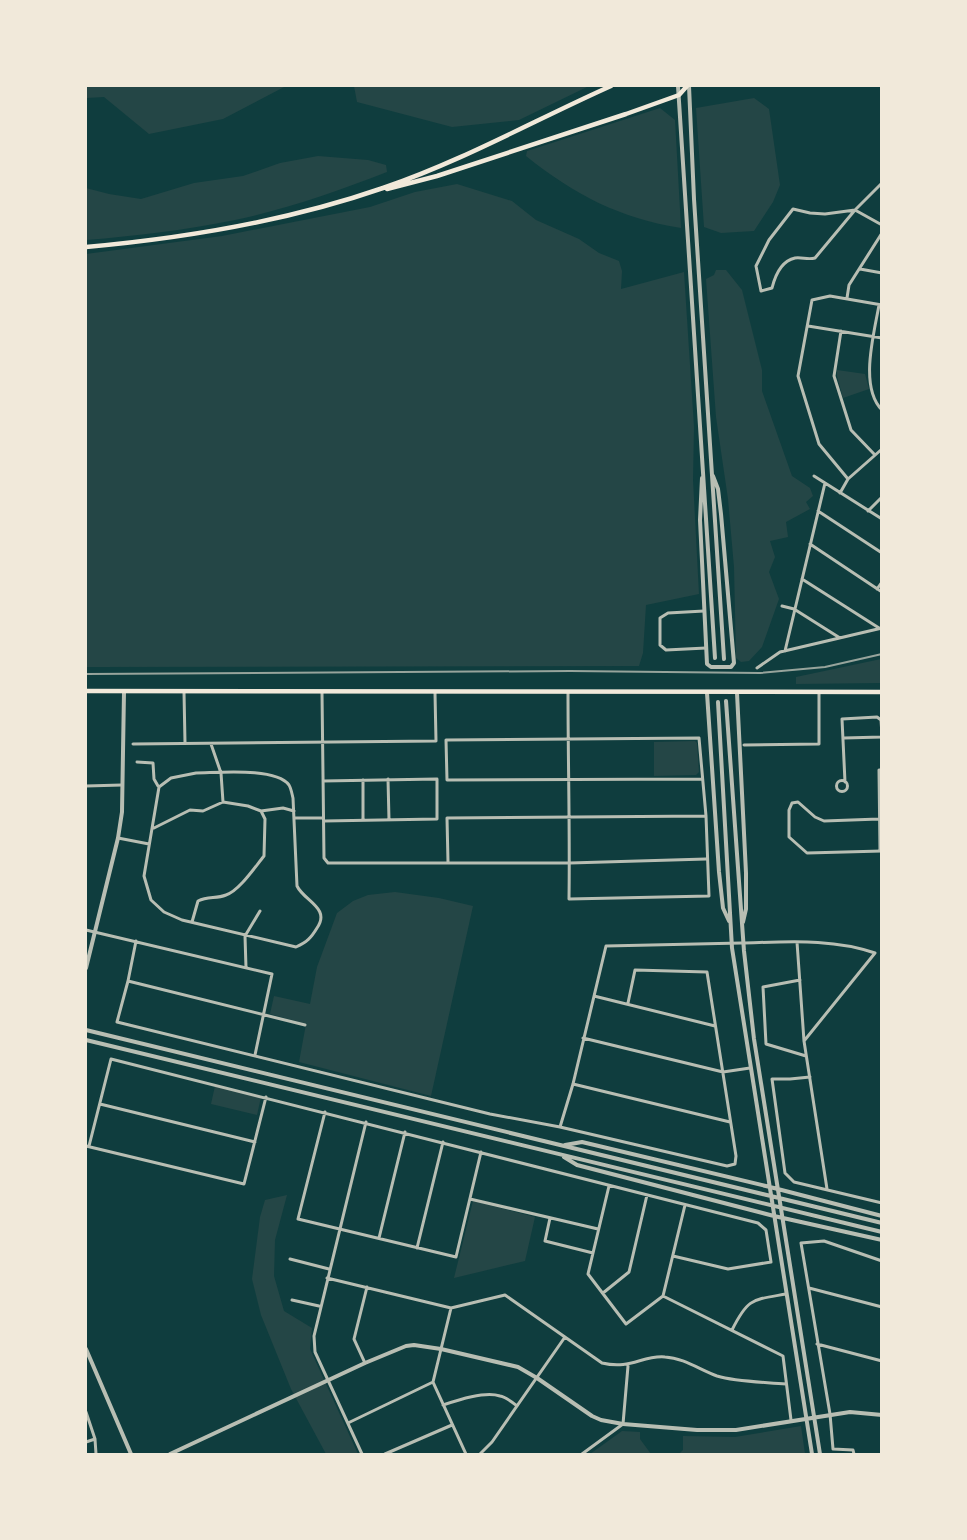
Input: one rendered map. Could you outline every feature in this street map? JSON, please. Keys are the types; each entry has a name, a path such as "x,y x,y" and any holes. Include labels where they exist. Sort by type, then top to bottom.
{"main road":[{"path":"358,196 456,159 611,86"},
{"path":"86,247 140,242 219,229 293,214 437,176 678,95 688,86"},
{"path":"86,691 882,692"}],"street":[{"path":"678,86 715,658"},
{"path":"688,86 724,659"},
{"path":"882,183 855,210 815,258 809,260 796,258 786,262 775,275 772,288 761,291 756,266 769,240 793,209 825,214 855,210 882,225"},
{"path":"847,298 849,285 882,232"},
{"path":"859,269 882,273"},
{"path":"848,479 819,444 798,376 812,300 830,296 880,305 868,374 877,406 882,410"},
{"path":"808,326 882,338"},
{"path":"841,331 834,376 851,430 875,455"},
{"path":"840,493 848,479 882,449"},
{"path":"703,469 700,485 700,520 708,666 733,666 720,506 718,489 711,469"},
{"path":"814,476 882,519"},
{"path":"785,651 825,483"},
{"path":"868,511 882,497"},
{"path":"818,511 882,553"},
{"path":"810,544 882,592"},
{"path":"802,579 881,628"},
{"path":"877,589 882,582"},
{"path":"782,606 794,609 840,638"},
{"path":"704,611 668,613 660,618 660,645 666,650 706,648"},
{"path":"757,668 780,652 881,628"},
{"path":"86,968 118,838 124,785 124,692"},
{"path":"184,692 185,743"},
{"path":"322,693 324,858 328,863 707,860"},
{"path":"133,744 436,741 435,693"},
{"path":"568,693 568,739 568,779 570,818 569,899 709,896 706,816 699,738 568,739 446,740 447,780 568,779 702,779"},
{"path":"707,693 719,872 723,908 730,925"},
{"path":"737,693 746,873 746,909 742,928"},
{"path":"744,745 819,744 819,693"},
{"path":"726,700 742,928 754,1039 820,1455"},
{"path":"718,702 732,948 812,1455"},
{"path":"844,738 882,736 881,720 877,717 842,718 845,782"},
{"path":"211,744 221,773 223,802"},
{"path":"137,762 153,764 154,779 159,787 154,828 144,876 151,900 164,912 182,920 296,947 307,942 321,922 321,913 297,886 294,811 289,785 283,780 260,773 221,773 182,775 171,778 159,787"},
{"path":"879,819 824,821 815,817 798,802 792,803 789,810 789,837 807,854 881,851 879,770 882,770"},
{"path":"388,779 389,820"},
{"path":"294,818 438,819 437,779 323,781"},
{"path":"363,780 363,820"},
{"path":"86,786 124,785"},
{"path":"154,828 190,810 203,811 223,802 248,806 261,811 284,808 294,811"},
{"path":"192,922 198,902 206,897 219,898 230,894 264,856 265,819 261,811"},
{"path":"448,862 447,818 706,816"},
{"path":"118,838 149,844"},
{"path":"246,968 245,936 260,911"},
{"path":"86,930 272,974 255,1055"},
{"path":"136,941 117,1022 490,1114 561,1127 727,1166 735,1164 736,1156 707,972 635,970 628,1003"},
{"path":"797,942 804,1041 827,1190"},
{"path":"561,1127 606,946 797,942 832,943 858,947 875,953 804,1041"},
{"path":"800,980 763,987 766,1044 806,1056"},
{"path":"128,981 305,1026"},
{"path":"594,996 715,1026"},
{"path":"86,1030 882,1223"},
{"path":"583,1038 723,1072 750,1068"},
{"path":"86,1040 882,1232"},
{"path":"266,1097 244,1184 87,1146 111,1059 266,1097 366,1122 758,1223 766,1230 771,1262 728,1269 673,1256"},
{"path":"810,1077 772,1079 785,1173 794,1182 882,1203"},
{"path":"573,1084 730,1122"},
{"path":"100,1104 255,1142"},
{"path":"325,1112 298,1219 456,1257 481,1152"},
{"path":"362,1455 328,1381 314,1344 320,1306 366,1122"},
{"path":"378,1238 405,1132"},
{"path":"417,1248 443,1142"},
{"path":"564,1145 582,1142 770,1186 882,1216"},
{"path":"562,1155 577,1165 782,1218 882,1240"},
{"path":"609,1186 588,1274 626,1324 663,1296 685,1205"},
{"path":"603,1293 629,1272 647,1195"},
{"path":"471,1198 598,1229"},
{"path":"550,1217 545,1241 593,1253"},
{"path":"854,1455 853,1449 833,1449 830,1414 801,1243 824,1241 882,1261"},
{"path":"290,1259 329,1269"},
{"path":"327,1278 451,1308 505,1295 602,1363 628,1366 657,1356 676,1358 719,1376 786,1384"},
{"path":"365,1363 354,1339 367,1287"},
{"path":"809,1288 882,1307"},
{"path":"732,1330 746,1305 757,1299 786,1294"},
{"path":"663,1296 783,1356 791,1420"},
{"path":"292,1300 320,1306"},
{"path":"451,1308 433,1382 466,1455"},
{"path":"480,1455 492,1442 565,1337"},
{"path":"170,1455 365,1363 406,1346 421,1344 518,1367 592,1416 623,1424 719,1431 830,1414 860,1412 882,1415"},
{"path":"817,1344 882,1360"},
{"path":"86,1349 131,1455"},
{"path":"582,1455 623,1424 628,1366"},
{"path":"348,1423 433,1382"},
{"path":"443,1405 464,1398 493,1395 504,1397 517,1406"},
{"path":"86,1412 95,1439 96,1455"},
{"path":"385,1455 452,1424"},
{"path":"86,1442 95,1439"}],"shaded area":[{"path":"86,86 286,86 223,119 149,134 104,97 86,98"},
{"path":"354,86 589,86 519,120 452,127 357,102"},
{"path":"754,98 769,109 780,185 773,202 754,231 721,233 704,227 696,108"},
{"path":"660,108 675,120 681,228 638,218 599,203 562,182 526,156 527,151"},
{"path":"318,156 368,160 386,165 387,172 274,211 235,220 161,232 86,240 86,188 141,199 194,183 243,176 280,163"},
{"path":"457,184 512,201 536,220 579,239 599,253 619,261 622,271 621,289 684,272 694,427 693,480 699,594 646,605 643,653 639,666 86,667 86,254 222,236 370,207 415,192"},
{"path":"716,270 726,270 742,290 762,370 762,391 792,476 810,488 813,496 806,502 810,509 786,522 788,537 770,541 775,557 769,572 779,599 762,647 749,661 741,662 736,658 734,567 728,499 716,417 706,279 714,275"},
{"path":"837,370 865,374 869,389 843,398"},
{"path":"881,659 881,683 796,684 796,677"},
{"path":"695,741 699,772 696,775 654,776 654,742"},
{"path":"395,892 439,898 473,906 431,1096 299,1062 306,1024 270,1014 274,996 310,1004 317,967 337,913 353,901 368,895"},
{"path":"215,1086 261,1097 257,1115 211,1104"},
{"path":"287,1195 275,1240 274,1276 284,1311 312,1328 310,1349 358,1454 326,1454 291,1389 261,1315 252,1279 260,1217 265,1200"},
{"path":"473,1201 535,1217 525,1261 454,1278"},
{"path":"801,1426 805,1454 679,1454 683,1450 683,1436 735,1437"},
{"path":"622,1431 640,1432 640,1439 651,1454 590,1454"}],"railway":[{"path":"86,674 570,671 760,673 825,667 882,654"}]}
